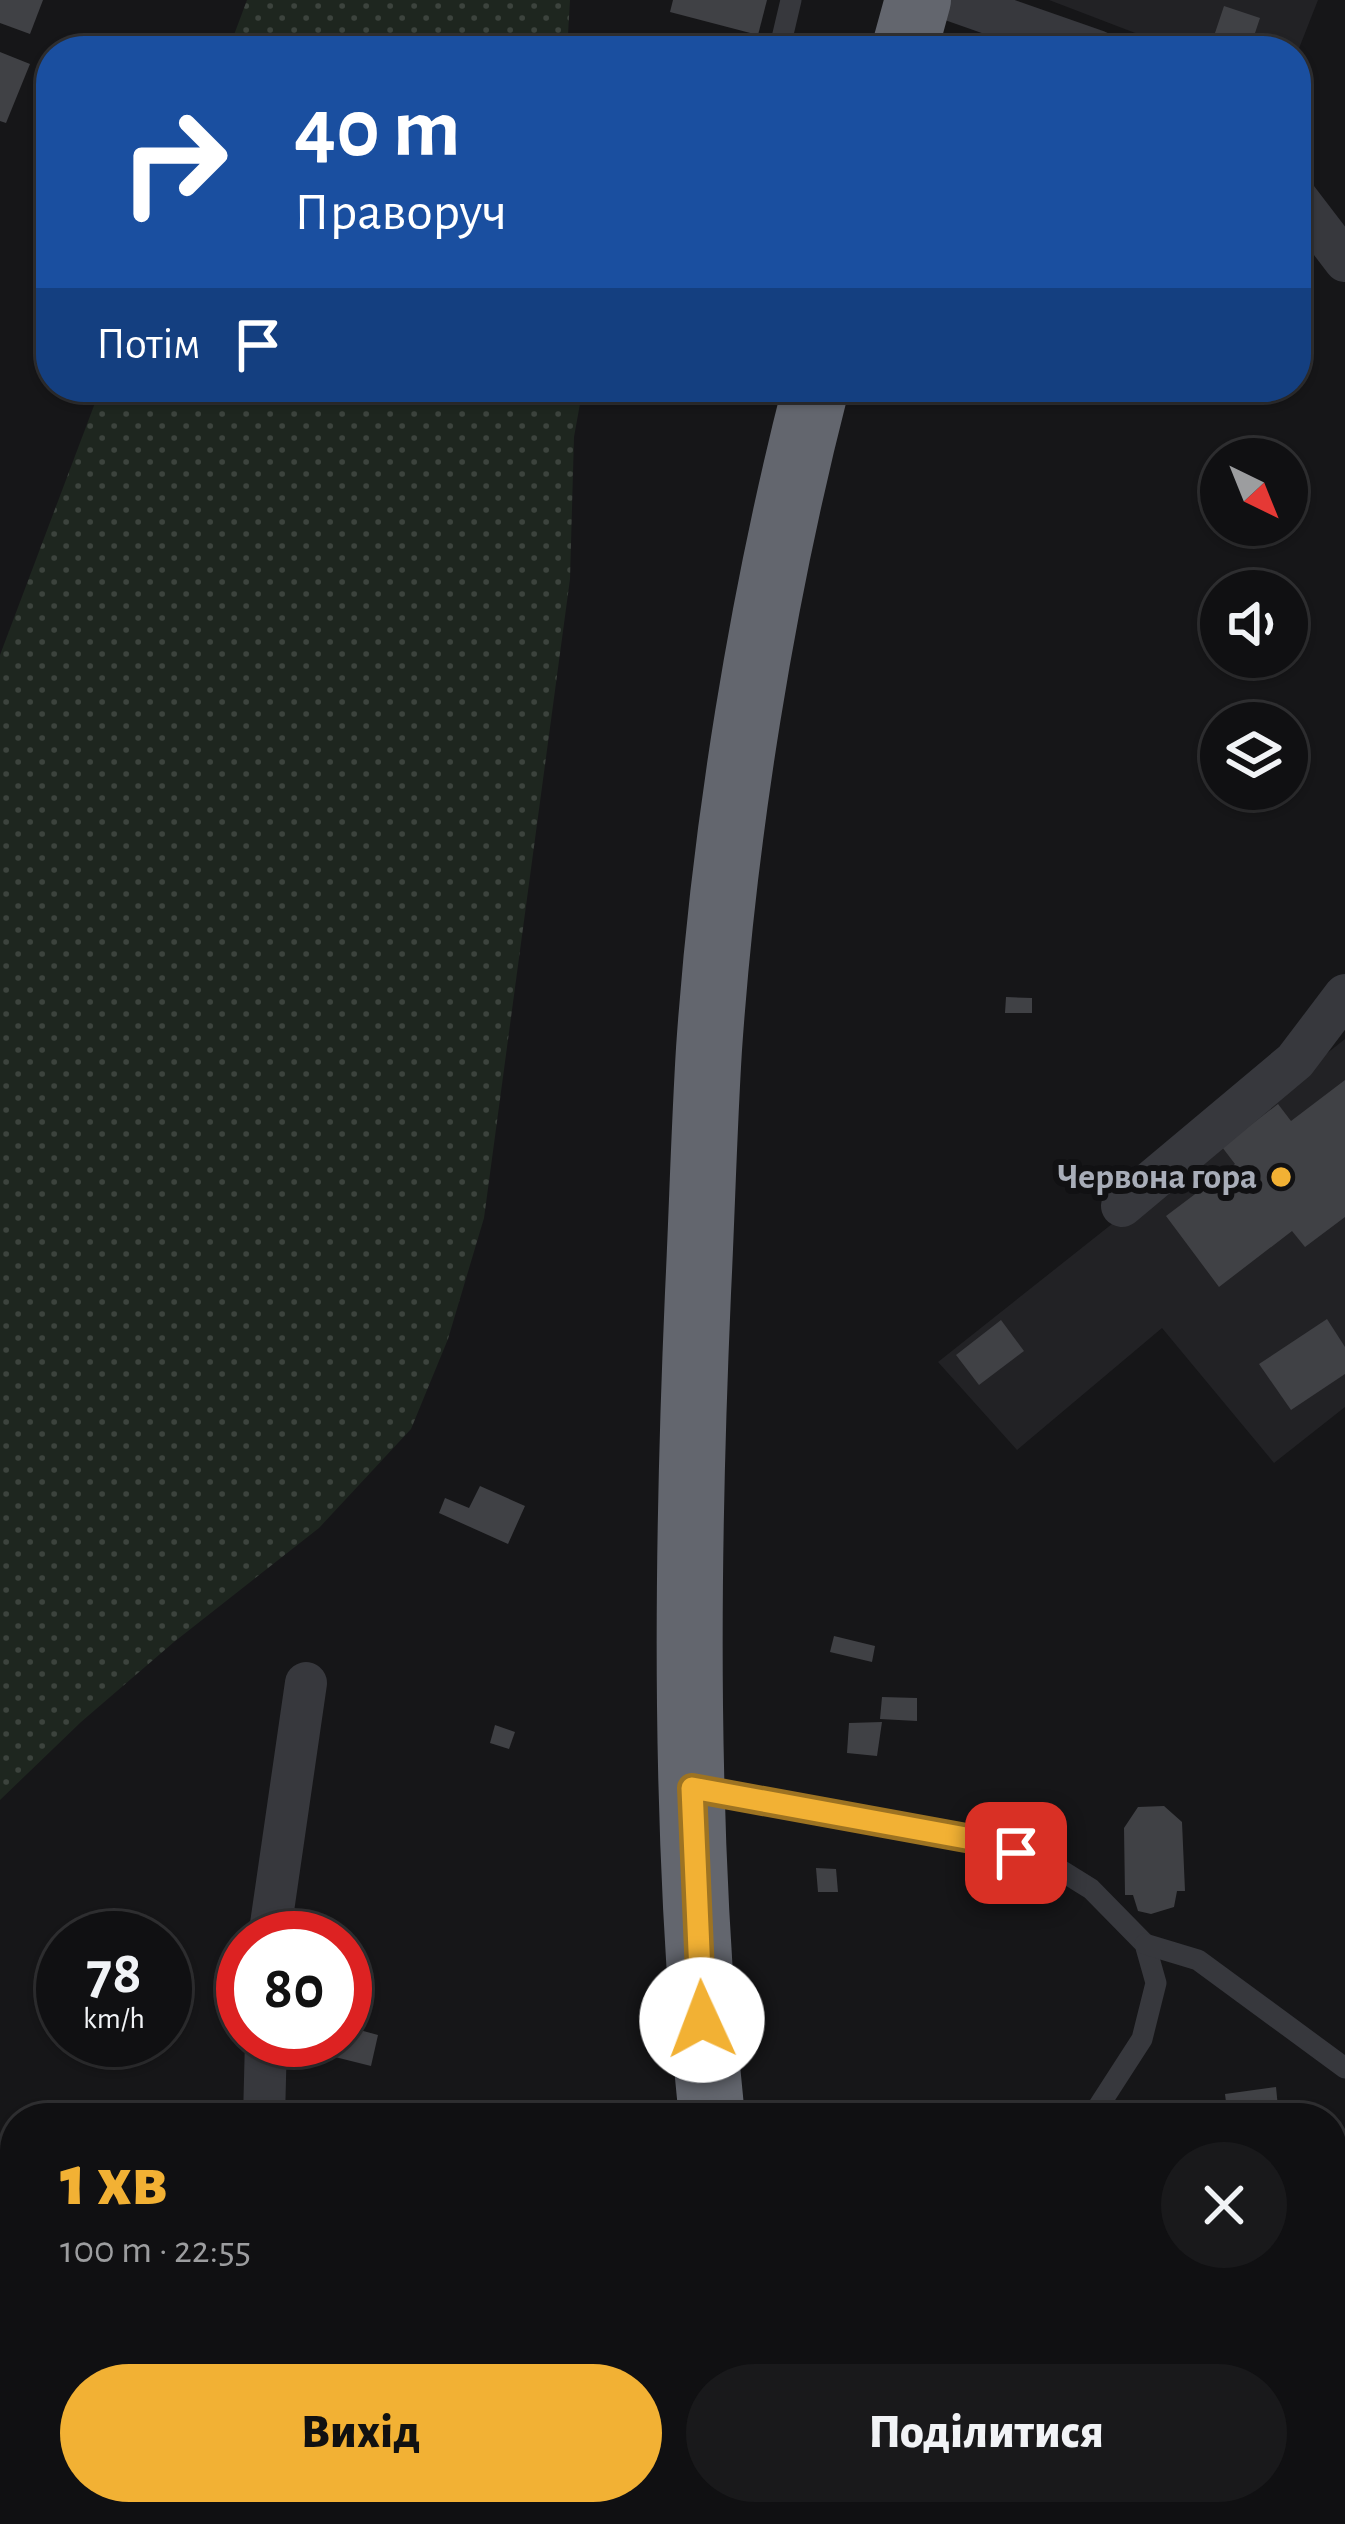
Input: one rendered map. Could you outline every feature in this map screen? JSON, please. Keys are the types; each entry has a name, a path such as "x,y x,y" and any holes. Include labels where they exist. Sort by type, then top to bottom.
{"highway":[{"path":"908,36 918,0"},
{"path":"710,2103 692,1788 690,1467 709,1046 741,757 812,402"}],"street":[{"path":"951,0 1016,36"},
{"path":"1311,217 1345,261"},
{"path":"1122,1206 1295,1060 1345,995"},
{"path":"273,1911 306,1683"},
{"path":"264,2103 265,2067"}],"lane":[{"path":"782,36 790,0"},
{"path":"692,1788 977,1840 1054,1866 1091,1889 1145,1944 1156,1982 1142,2039 1101,2103"},
{"path":"1145,1944 1198,1960 1345,2068"}],"shaded area":[{"path":"1049,0 1318,0 1304,36 1143,36"},
{"path":"1345,1039 1345,1407 1274,1463 1162,1328 1017,1450 938,1362"}],"green space":[{"path":"247,0 570,0 568,36 234,36"},
{"path":"95,402 580,402 574,437 570,579 484,1218 448,1339 411,1429 319,1528 174,1642 0,1800 0,655"}],"building":[{"path":"0,0 43,0 30,34 0,23"},
{"path":"673,0 767,0 758,35 670,12"},
{"path":"1224,6 1260,18 1254,36 1214,36"},
{"path":"0,52 30,64 6,123 0,121"},
{"path":"1006,997 1032,998 1032,1013 1005,1013"},
{"name":"Червона гора","path":"1345,1080 1345,1217 1305,1247 1292,1231 1219,1287 1166,1216 1235,1164 1222,1147 1278,1104 1291,1121"},
{"path":"1327,1319 1345,1347 1345,1374 1291,1410 1259,1364"},
{"path":"1001,1320 1024,1351 979,1385 956,1355"},
{"path":"480,1486 525,1506 508,1544 439,1513 445,1498 469,1508"},
{"path":"834,1636 875,1646 872,1662 830,1652"},
{"path":"882,1697 917,1698 917,1721 880,1719"},
{"path":"882,1722 877,1756 847,1753 849,1723"},
{"path":"495,1725 515,1732 509,1749 490,1743"},
{"path":"1164,1806 1182,1822 1185,1891 1177,1891 1174,1907 1151,1914 1138,1911 1133,1895 1125,1895 1124,1828 1138,1807"},
{"path":"816,1868 836,1869 838,1892 818,1892"},
{"path":"1276,2087 1278,2103 1226,2103 1225,2094"}],"place":[{"name":"Червона гора","path":"1281,1177"}],"route":[{"path":"702,2020 692,1788 977,1840 1016,1853"}]}
